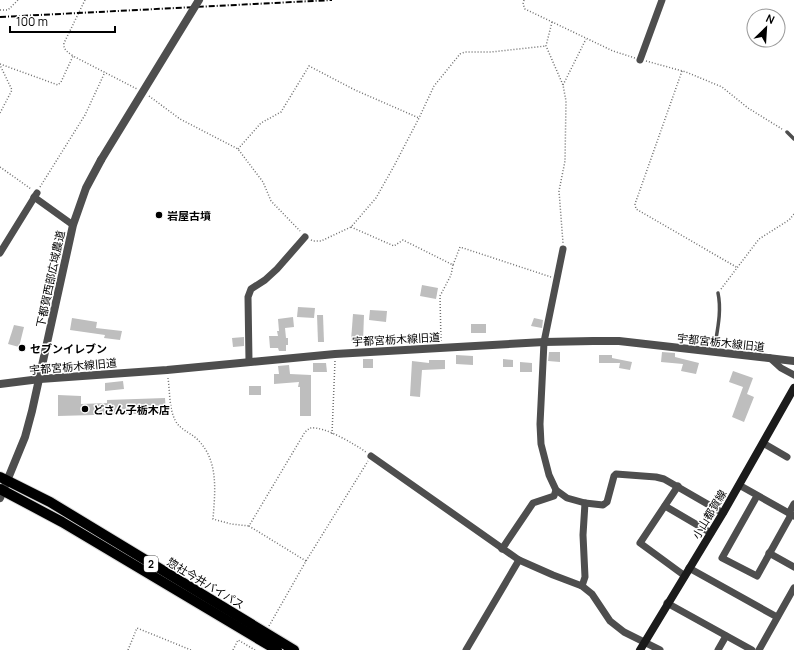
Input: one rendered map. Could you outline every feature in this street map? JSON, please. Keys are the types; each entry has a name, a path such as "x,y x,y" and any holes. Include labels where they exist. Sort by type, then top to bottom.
{"main road":[{"name":"小山都賀線","path":"640,650 667,603 723,513 794,388"},
{"name":"惣社今井バイパス","path":"4,478 50,502 294,650"},
{"name":"惣社今井バイパス","path":"1,492 62,522 277,650"}],"street":[{"name":"下都賀西部広域農道","path":"1,492 4,478 25,437 40,379 74,225 86,188 101,160 199,0"},
{"path":"640,60 662,0"},
{"path":"0,253 35,195 74,225"},
{"path":"249,361 248,297 251,289 265,280 277,269 305,237"},
{"path":"563,249 544,342 540,424 541,444 549,475 556,490 567,498 585,503 603,505 606,502 614,476 616,474 656,477 678,486 723,513"},
{"name":"宇都宮栃木線旧道","path":"0,384 40,379 167,370 335,354 544,342 620,342 794,361"},
{"path":"770,358 781,368 794,375"},
{"path":"763,443 787,457"},
{"path":"371,456 519,560 582,586 592,594 610,621 624,632 660,650"},
{"path":"739,485 791,515"},
{"path":"678,486 640,543 684,576"},
{"path":"502,549 533,503 554,496 556,490"},
{"path":"757,496 722,558 757,576 791,515 794,504"},
{"path":"582,586 585,577 583,535 585,503"},
{"path":"665,506 711,533"},
{"path":"770,553 794,567"},
{"path":"466,650 519,560"},
{"path":"689,568 777,617"},
{"path":"759,650 794,588"},
{"path":"667,603 752,650"},
{"path":"718,650 726,636"}],"lane":[{"path":"787,132 794,139"},
{"path":"714,352 719,322 720,304 718,293"}],"path":[{"path":"0,10 8,10 18,0"},
{"path":"85,0 68,33 64,46 65,51 138,90"},
{"path":"524,0 523,4 525,9 613,51 682,71 722,87 748,108 787,132"},
{"path":"552,22 546,46 563,85 566,101 567,131 565,161 559,191 563,249"},
{"path":"563,85 586,39"},
{"path":"144,93 151,96 180,119 238,149 263,182 271,201 305,237 314,241 321,241 351,227 376,198 419,118 434,86 460,54 465,52 491,52 546,46"},
{"path":"0,64 58,85 61,82 73,56"},
{"path":"0,64 12,90 0,113"},
{"path":"238,149 261,123 281,112 308,66 355,90 419,118"},
{"path":"682,71 636,204 636,209 738,268"},
{"path":"0,167 35,195 85,115 105,72"},
{"path":"718,293 759,239 789,220 794,214"},
{"path":"351,227 394,246 402,240 453,265"},
{"path":"441,347 440,296 451,275 460,247 557,279"},
{"path":"332,434 335,354"},
{"path":"167,370 172,411 175,420 180,428 191,433 199,441 210,458 215,491 213,519 231,524 249,526 306,561"},
{"path":"249,526 305,432 310,428 315,427 350,442 371,456 306,561 265,632"},
{"path":"128,650 137,628 191,650"},
{"path":"233,650 238,640 255,650"}],"building":[{"path":"422,285 438,288 436,299 420,296"},
{"path":"298,307 315,308 314,318 297,317"},
{"path":"370,310 387,311 386,322 369,320"},
{"path":"353,314 364,315 363,342 351,341"},
{"path":"317,315 323,315 324,342 318,342"},
{"path":"293,317 294,327 285,328 286,338 288,338 286,351 279,351 278,348 270,348 269,336 278,336 278,319"},
{"path":"72,318 97,322 96,328 122,331 120,340 104,338 105,335 70,330"},
{"path":"534,318 543,320 542,328 531,326"},
{"path":"471,324 486,324 486,333 471,333"},
{"path":"14,325 24,327 19,347 8,344"},
{"path":"244,337 244,346 233,347 232,338"},
{"path":"549,352 560,352 560,362 548,361"},
{"path":"662,352 675,353 675,357 699,363 696,374 681,371 683,364 661,362"},
{"path":"456,355 473,356 473,365 456,364"},
{"path":"599,355 612,355 612,358 632,362 630,370 619,368 620,363 599,363"},
{"path":"363,359 373,359 373,368 363,368"},
{"path":"503,359 513,360 513,367 503,367"},
{"path":"429,360 445,360 445,369 422,370 420,397 410,396 412,361 429,363"},
{"path":"520,362 532,363 532,372 520,372"},
{"path":"313,363 326,363 327,372 313,372"},
{"path":"289,365 290,374 311,375 311,416 300,416 299,382 274,384 274,374 279,374 278,366"},
{"path":"733,371 753,378 747,394 754,397 744,422 732,417 743,387 729,382"},
{"path":"123,381 124,389 105,391 105,383"},
{"path":"249,386 261,386 261,395 249,395"},
{"path":"58,395 81,396 81,404 107,403 107,400 165,398 166,413 58,416"}],"railway":[{"path":"0,17 332,0"}],"place":[{"name":"岩屋古墳","path":"159,215"},
{"name":"セブンイレブン","path":"22,348"},
{"name":"どさん子栃木店","path":"85,409"}]}
